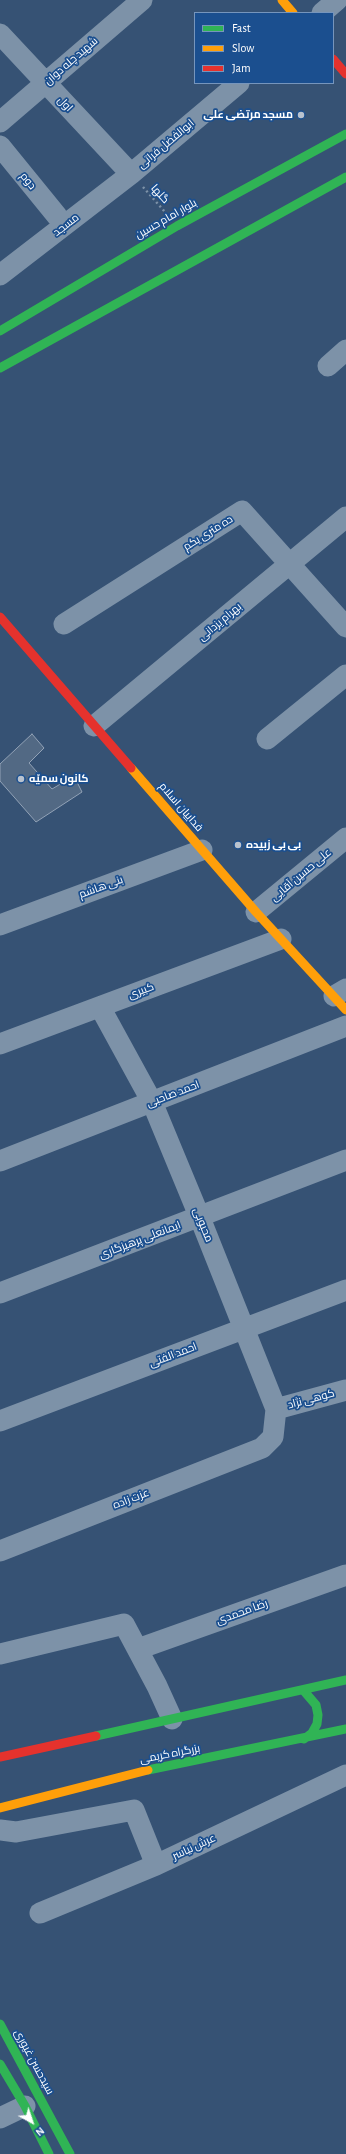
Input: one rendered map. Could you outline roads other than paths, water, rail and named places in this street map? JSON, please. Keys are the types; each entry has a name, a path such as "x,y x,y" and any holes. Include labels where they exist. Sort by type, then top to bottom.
{"main road":[{"path":"282,0 292,12"},
{"path":"334,60 346,74"},
{"name":"بلوار امام حسین","path":"0,330 177,226 346,134"},
{"path":"0,368 346,177"},
{"name":"فداییان اسلام","path":"0,617 256,912 342,998"},
{"path":"0,1756 304,1691 346,1680"},
{"path":"304,1691 312,1697 316,1705 318,1715 312,1733 304,1739"},
{"name":"بزرگراه کریمی","path":"0,1808 128,1774 304,1739 346,1729"},
{"name":"سیدحسن غیوری","path":"0,2024 70,2154"},
{"path":"0,2064 25,2106 49,2154"}],"street":[{"name":"شهید چله دوان","path":"0,122 142,0"},
{"path":"323,12 337,0"},
{"name":"اول","path":"0,34 45,84 131,174"},
{"name":"ابوالفضل فراتی","path":"131,174 238,84"},
{"name":"دوم","path":"0,146 57,216"},
{"name":"مسجد","path":"0,275 131,174"},
{"path":"328,366 346,350"},
{"name":"ده متری یکم","path":"64,624 242,511 346,627"},
{"name":"بهرام یزدانی","path":"94,726 346,517"},
{"path":"267,739 346,674"},
{"name":"علی حسین آقایی","path":"256,912 346,838"},
{"name":"بنی هاشم","path":"0,925 202,850"},
{"name":"کبیری","path":"0,1044 281,938"},
{"name":"محبوبی","path":"100,1007 152,1102 276,1409 273,1437 262,1448"},
{"name":"احمد صاحبی","path":"0,1162 346,1026"},
{"name":"ایمانعلی پرهیزگاری","path":"0,1294 200,1218 346,1160"},
{"name":"احمد الفتی","path":"0,1421 346,1290"},
{"name":"کوهی نژاد","path":"276,1409 346,1390"},
{"name":"عزت زاده","path":"0,1551 262,1448"},
{"name":"رضا محمدی","path":"138,1649 346,1575"},
{"path":"0,1654 124,1624 157,1686 172,1719"},
{"name":"عرش نیاسر","path":"40,1913 156,1865 346,1775"},
{"path":"0,1830 16,1832 134,1810 156,1865"},
{"path":"0,2118 25,2106"}],"place":[{"name":"مسجد مرتضی علی","path":"301,115"},
{"name":"کانون سمیّه","path":"21,779"},
{"name":"بی بی زبیده","path":"238,845"}]}
